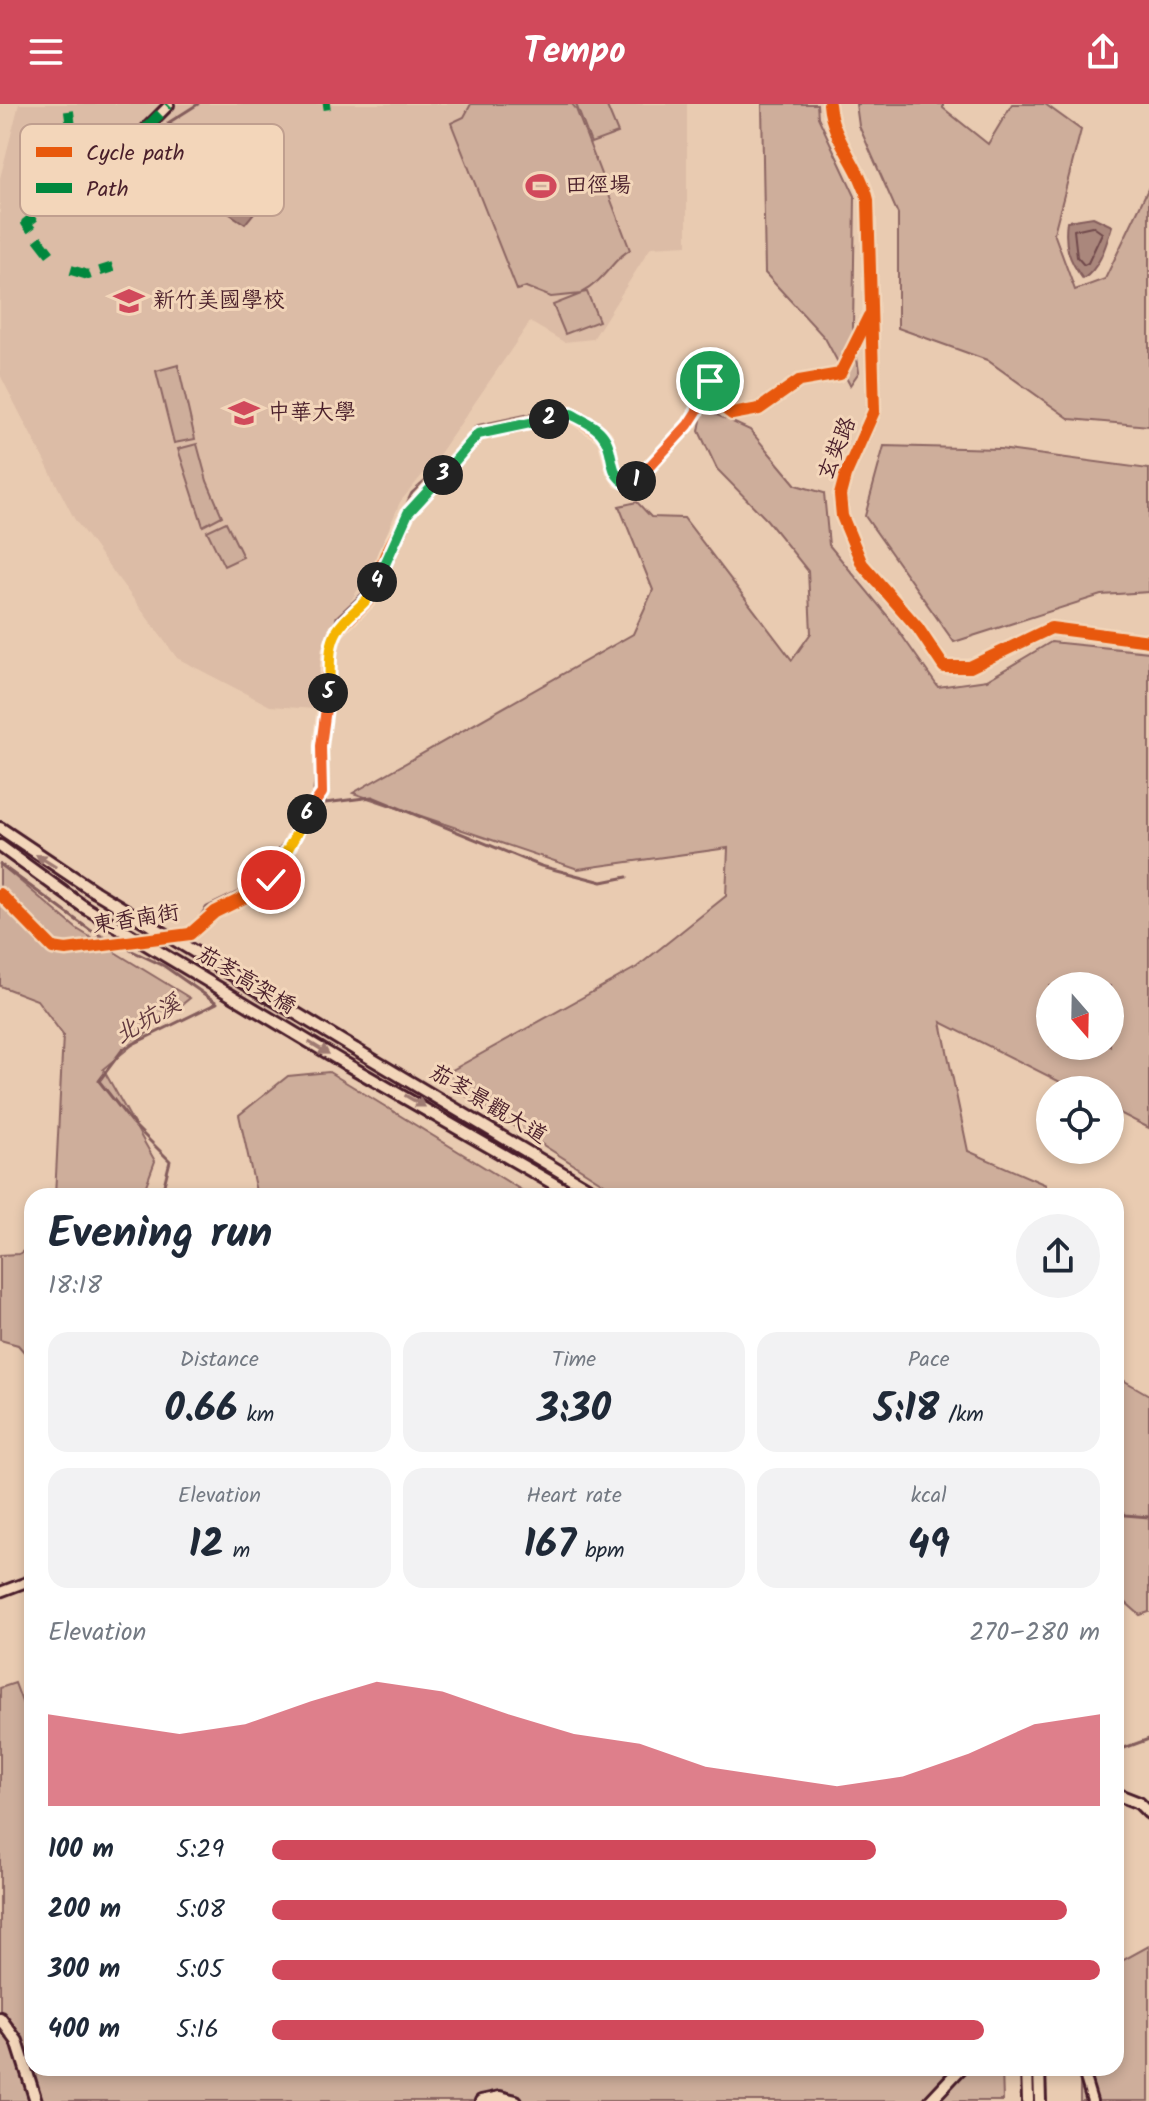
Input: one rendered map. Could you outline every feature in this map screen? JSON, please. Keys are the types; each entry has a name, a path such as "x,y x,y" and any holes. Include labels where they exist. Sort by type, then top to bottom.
{"street":[{"name":"玄奘路","path":"829,104 833,129 863,176 868,200 874,411 845,476 840,495 842,516 862,564 918,628 944,667 970,667 1051,628 1149,641"},
{"path":"150,124 169,105"},
{"name":"東香南街","path":"0,894 53,948 66,950 190,934 215,912 258,891 282,865 295,830 322,793 321,746 330,684 330,651 336,632 368,601 386,554 413,506 453,464 468,442 493,429 571,414 605,437 614,471 620,480 626,483 636,481 688,425 705,383 713,383 720,405 732,414 759,409 799,381 840,374 869,316"},
{"name":"茄苳高架橋","path":"0,828 94,891 355,1049"},
{"name":"茄苳高架橋","path":"0,846 84,907 346,1064"},
{"name":"茄苳景觀大道","path":"355,1049 588,1188"},
{"name":"茄苳景觀大道","path":"346,1064 561,1188"},
{"path":"0,1592 24,1583"},
{"path":"1124,1797 1139,1803 1149,1813"},
{"path":"0,2018 17,2041 24,2063"},
{"path":"28,2076 36,2101"},
{"path":"930,2101 953,2076"},
{"path":"1027,2076 1028,2101"},
{"path":"1039,2076 1040,2101"},
{"path":"1084,2076 1092,2101"},
{"path":"481,2101 500,2097 516,2101"}],"shaded area":[{"name":"中華大學","path":"19,104 687,104 687,245 651,247 593,339 564,342 530,322 441,452 400,502 376,559 333,631 322,660 315,709 270,706 177,658 75,520 0,375 0,178"},
{"name":"田徑場","path":"471,104 572,104 576,109 630,250 581,293 587,292 599,321 565,334 553,305 581,294 551,297 526,287 517,290 451,123 464,117"},
{"path":"576,104 606,104 618,133 591,143"},
{"path":"762,104 817,104 818,117 855,196 853,328 859,372 850,385 825,338 765,273"},
{"path":"856,104 943,104 943,108 988,144 1012,104 1045,104 1081,130 1054,233 1075,290 1105,279 1149,187 1149,426 1070,419 987,360 898,328 898,214 859,126"},
{"path":"178,365 195,439 174,443 156,371"},
{"path":"707,387 715,414 750,430 796,485 824,493 829,545 891,620 938,687 987,680 1051,642 1149,652 1149,1128 1124,1115 1124,1076 1048,1076 941,1022 968,1151 1046,1185 1046,1188 610,1188 438,1078 637,967 726,896 728,848 578,869 353,793 633,634 653,590 619,506 637,502 651,517 684,518 792,660 811,633 808,571 767,520 717,469 699,431"},
{"path":"197,444 207,481 222,516 203,526 178,449"},
{"path":"884,446 1000,449 1149,469 1149,592 1101,595 954,642 865,516"},
{"path":"226,522 243,557 224,566 207,531"},
{"path":"0,864 77,929 190,998 103,1069 155,1161 145,1188 55,1188 63,1035 37,1000 0,986"},
{"path":"329,1072 518,1188 255,1188 239,1115 288,1076"},
{"path":"24,1251 24,1352 18,1345 0,1340 0,1255 19,1254"},
{"path":"1124,1381 1149,1395 1149,1612 1140,1615 1124,1601"},
{"path":"15,1683 24,1707 24,2076 1002,2076 1003,2101 0,2101 0,1688"},
{"path":"1149,1946 1149,2101 1080,2101 1080,2076 1124,2076 1124,1960"}],"water":[{"path":"233,216 251,216 245,224"},
{"path":"1093,217 1112,226 1098,262 1083,279 1068,252 1067,221"}],"waterway":[{"path":"170,124 168,123 198,104"},
{"path":"396,527 412,493 450,459 476,426 537,413"},
{"path":"334,631 337,617 364,592 379,562"},
{"path":"308,805 314,792 317,746"},
{"path":"325,803 372,797 541,866 602,882 627,877"},
{"path":"192,927 207,907 259,882 293,828"},
{"name":"北坑溪","path":"0,864 90,930 111,941"},
{"name":"北坑溪","path":"130,950 164,966 217,1003 123,1049 99,1081 132,1123 170,1161 163,1188"},
{"path":"1124,1514 1149,1517"},
{"name":"北坑溪","path":"1124,1748 1149,1739"}],"marked path":[{"path":"68,104 71,124"},
{"path":"323,105 330,104"},
{"path":"150,124 169,105"},
{"path":"35,216 26,223 50,254"},
{"path":"71,270 88,275 113,267"}],"cycle path":[{"path":"829,104 835,129 868,200 874,411 845,476 840,495 842,516 862,564 918,628 944,667 970,667 1051,628 1149,641"},
{"path":"0,894 53,948 66,950 190,934 215,912 258,891 282,865 300,821 322,793 321,746 330,651 336,632 368,601 386,554 408,513 478,434 571,414 605,437 614,471 620,480 636,481 688,425 697,411 705,383 713,383 720,405 732,414 759,409 799,381 840,374 869,316"}],"place":[{"name":"田徑場","path":"541,186"},
{"name":"新竹美國學校","path":"129,301"},
{"name":"中華大學","path":"244,413"}],"route":[{"path":"271,880 282,865 300,821 322,793 321,746 330,684 330,651 336,632 373,593 386,554 418,498 443,475 468,442 478,434 542,422 564,413 571,414 605,437 614,471 620,480 626,483 636,481 653,467 663,448 688,425 697,411 703,386 710,381"}]}
